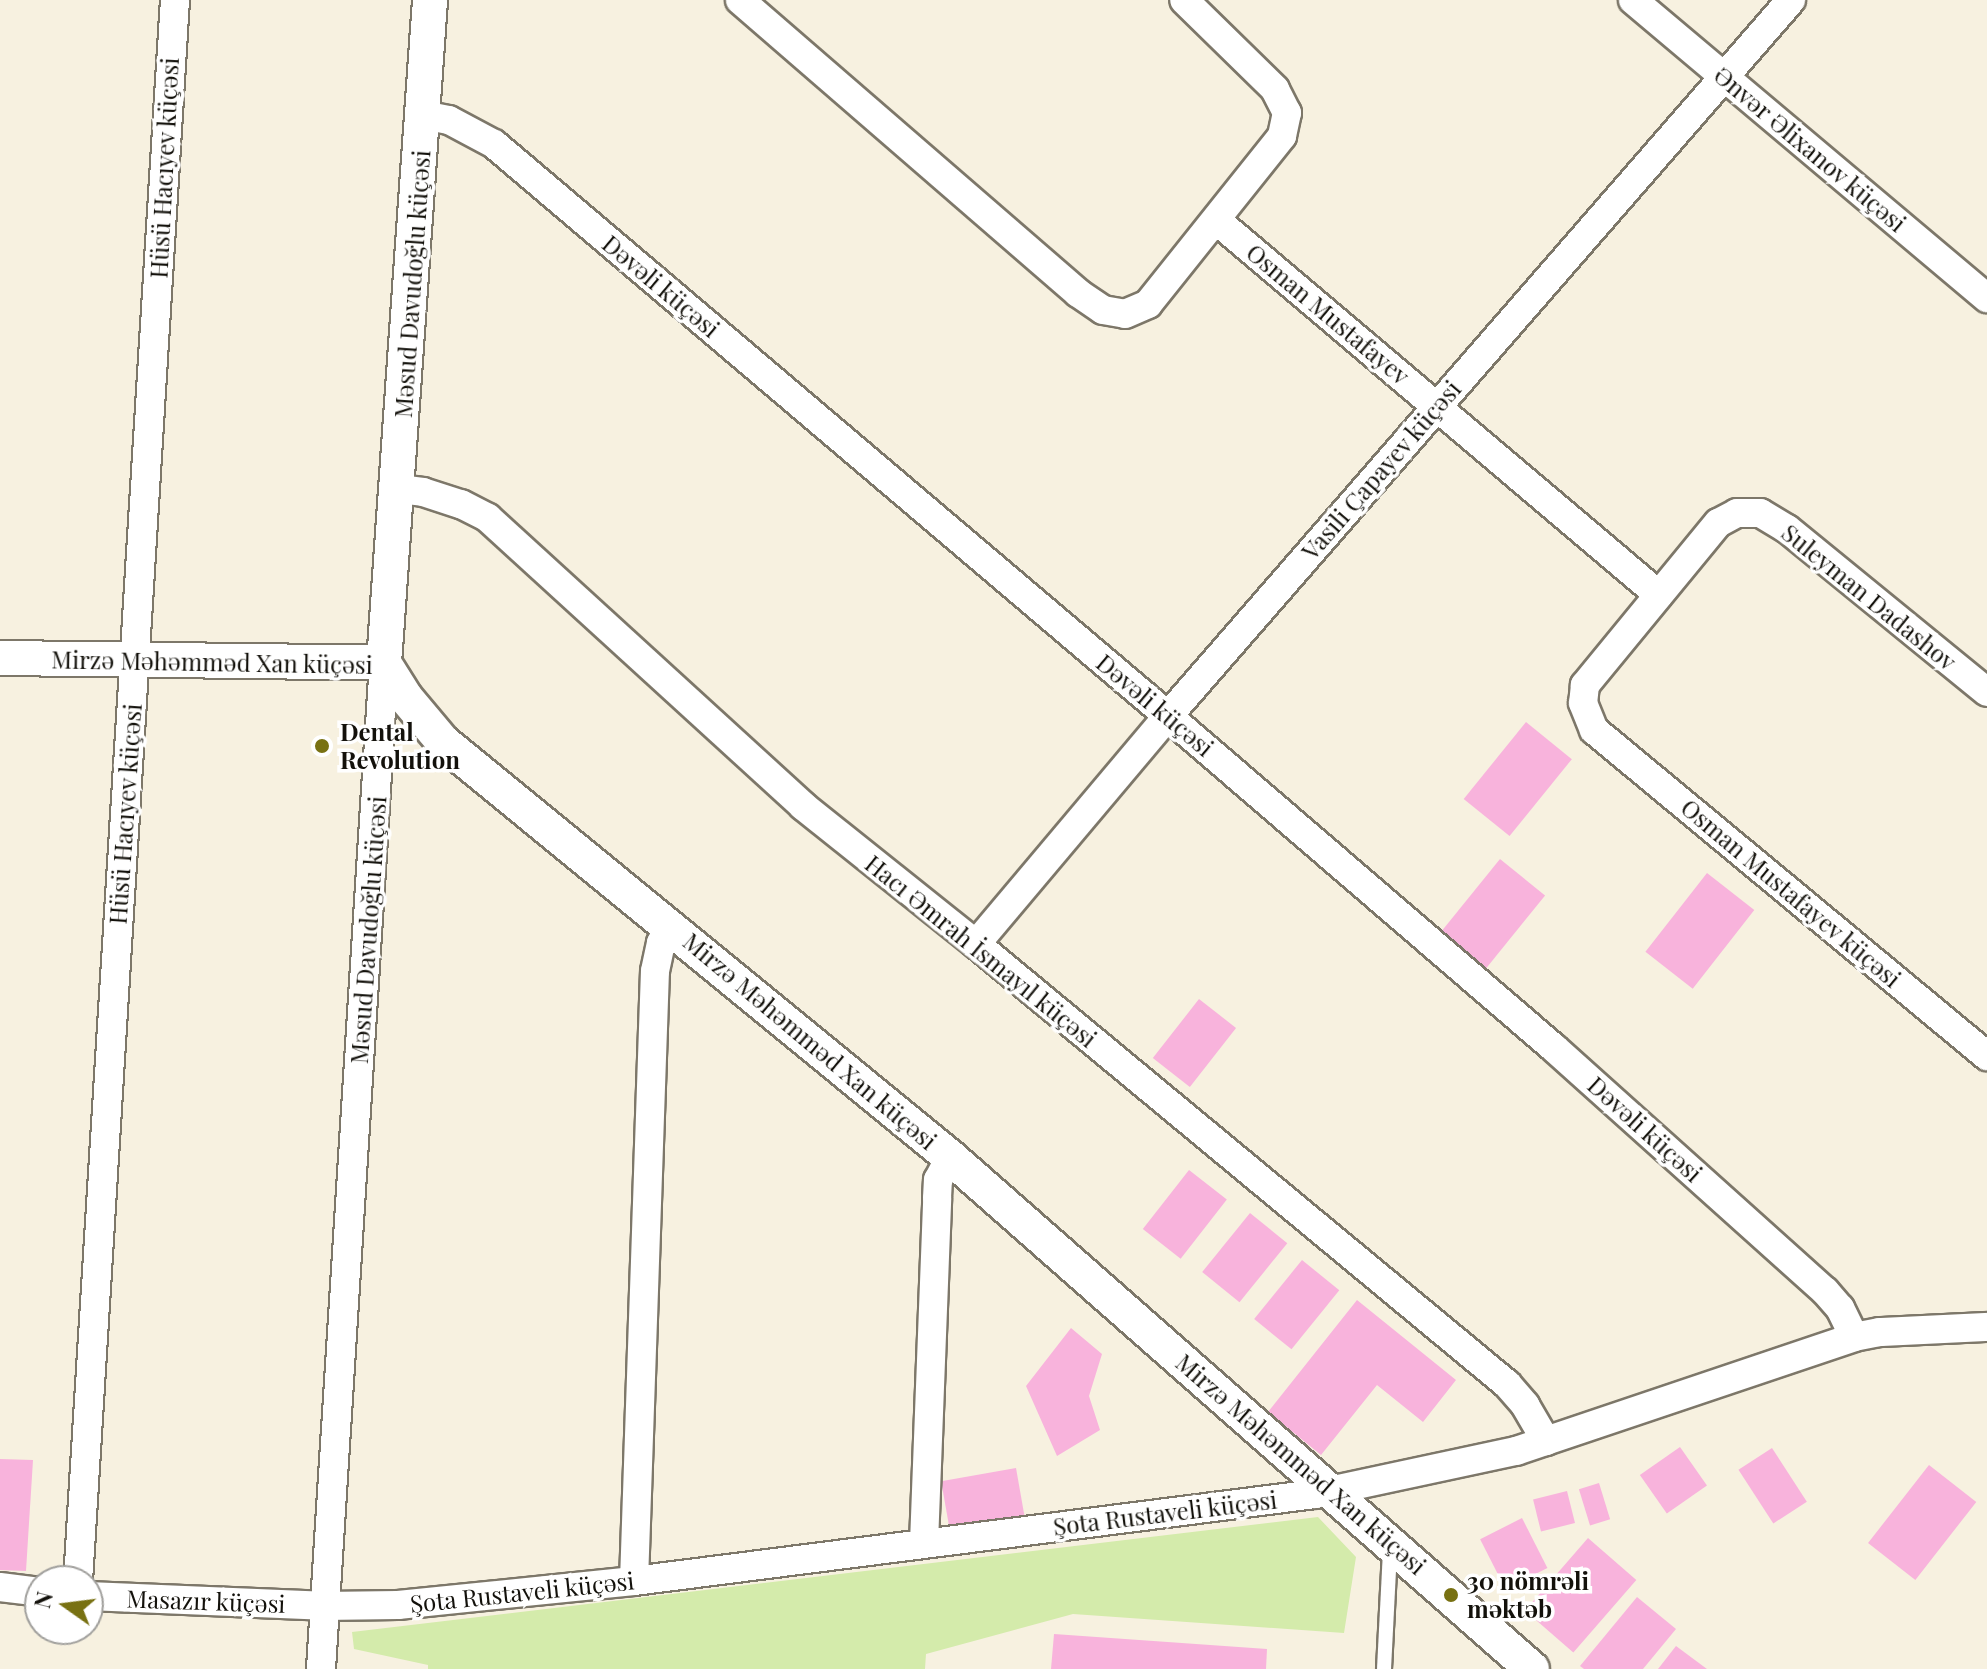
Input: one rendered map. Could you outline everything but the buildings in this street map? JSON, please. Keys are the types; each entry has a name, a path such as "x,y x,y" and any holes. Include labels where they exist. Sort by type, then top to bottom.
{"street":[{"name":"Hüsü Hacıyev küçəsi","path":"79,1565 175,0"},
{"name":"Məsud Davudoğlu küçəsi","path":"321,1669 384,663 399,489 430,0"},
{"path":"740,0 1078,293 1103,310 1125,314 1148,304 1216,220 1282,136 1287,113 1275,89 1184,0"},
{"name":"Ənvər Əlixanov küçəsi","path":"1633,0 1987,298"},
{"name":"Vasili Çapayev küçəsi","path":"976,944 1168,716 1722,75 1791,0"},
{"name":"Dəvəli küçəsi","path":"423,115 459,124 494,144 1168,716 1554,1048 1814,1280 1840,1308 1854,1337"},
{"name":"Osman Mustafayev","path":"1216,220 1659,595"},
{"name":"Hacı Əmrah İsmayıl küçəsi","path":"399,489 449,500 488,518 803,806 976,944 1507,1384 1525,1405 1546,1441"},
{"name":"Suleyman Dadashov","path":"1594,730 1583,703 1585,685 1718,523 1737,513 1760,513 1787,529 1987,692"},
{"name":"Mirzə Məhəmməd Xan küçəsi","path":"0,658 384,663 406,698 443,742 950,1157 1532,1669"},
{"name":"Osman Mustafayev küçəsi","path":"1594,730 1987,1056"},
{"path":"634,1581 655,971 661,943 671,926"},
{"path":"924,1543 938,1180 950,1157"},
{"name":"Şota Rustaveli küçəsi","path":"323,1606 398,1605 634,1581 1333,1491 1546,1441 1854,1337 1894,1330 1987,1327"},
{"path":"0,1587 24,1590"},
{"name":"Masazır küçəsi","path":"104,1597 323,1606"}],"lane":[{"path":"1384,1669 1390,1541"}],"green space":[{"path":"1318,1517 1356,1557 1344,1633 1073,1614 926,1654 925,1669 428,1669 428,1665 354,1649 352,1632"}],"place":[{"name":"Dental Revolution","path":"322,746"},
{"name":"30 nömrəli məktəb","path":"1451,1595"}]}
